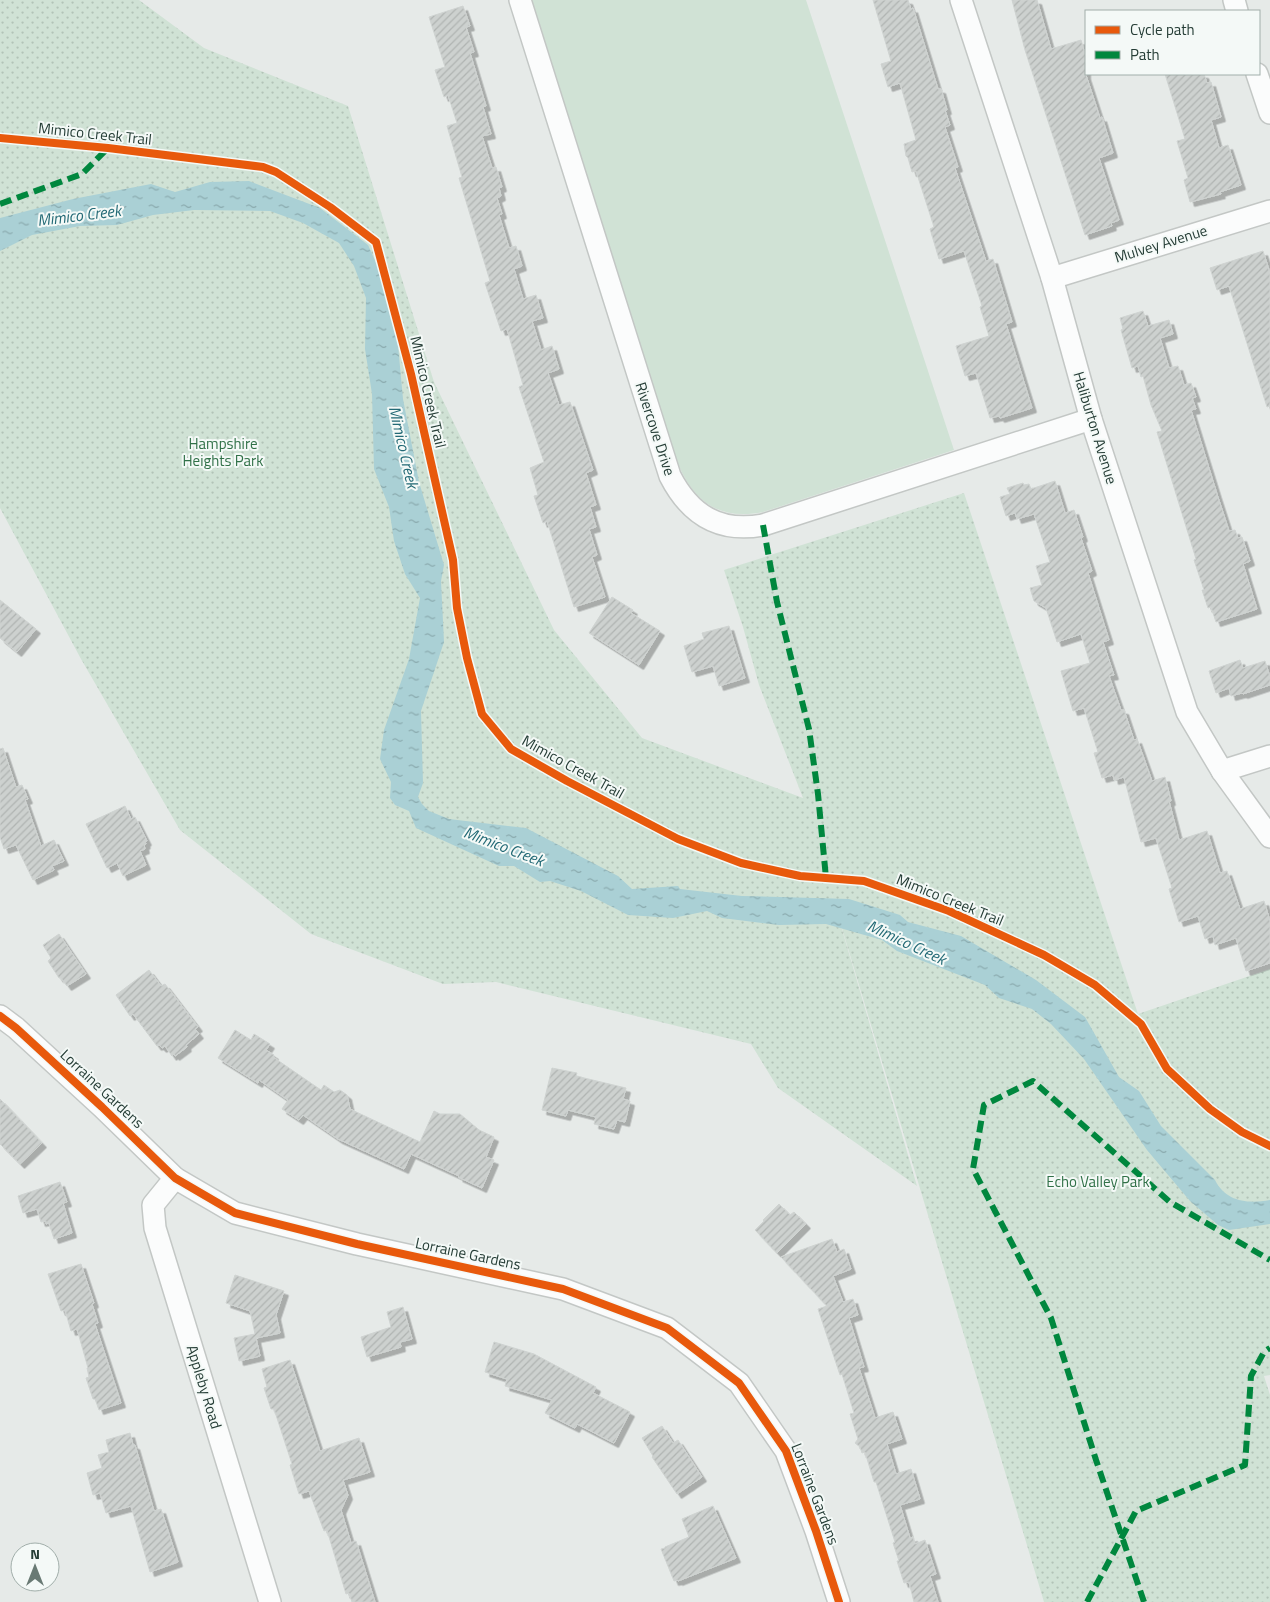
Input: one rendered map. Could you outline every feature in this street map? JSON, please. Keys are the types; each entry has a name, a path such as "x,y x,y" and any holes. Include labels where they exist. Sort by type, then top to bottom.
{"street":[{"name":"Rivercove Drive","path":"520,0 670,476 681,495 703,516 716,523 731,527 763,526 1091,420"},
{"name":"Haliburton Avenue","path":"962,0 1052,278 1091,420 1188,712 1222,770 1270,837"},
{"path":"1257,75 1270,113"},
{"name":"Mulvey Avenue","path":"1052,278 1270,211"},
{"path":"1222,770 1270,756"},
{"name":"Lorraine Gardens","path":"0,1016 102,1107 175,1178 235,1213 357,1244 563,1289 667,1328 739,1383 786,1451 816,1531 839,1602"},
{"name":"Appleby Road","path":"175,1178 153,1205 155,1228 270,1602"}],"green space":[{"path":"0,0 139,0 204,48 348,106 434,382 554,630 642,738 803,798 759,685 743,627 724,570 964,493 1138,1014 1270,969 1270,1375 1264,1376 1270,1395 1270,1602 1044,1602 829,885 917,1186 778,1088 751,1044 496,982 443,984 311,934 180,830 81,659 0,508"},
{"path":"532,0 806,0 954,450 763,512 747,514 719,510 698,496 682,473 676,459"}],"water":[{"name":"Mimico Creek","path":"249,181 320,208 368,245 378,267 398,345 403,399 419,482 444,565 441,581 444,642 421,711 423,783 418,797 422,804 429,811 449,819 526,828 618,876 632,889 678,886 680,889 742,896 849,899 900,915 908,922 961,936 1036,980 1085,1017 1119,1077 1139,1091 1161,1126 1215,1180 1225,1193 1238,1200 1254,1202 1270,1200 1270,1224 1229,1230 1218,1225 1190,1201 1147,1150 1084,1059 1051,1024 1032,1009 999,998 985,985 897,951 882,940 826,924 779,925 722,918 707,911 673,918 628,915 581,891 550,881 540,882 514,866 499,866 416,828 409,811 395,805 390,798 391,782 380,759 384,730 409,659 420,598 405,574 394,541 389,507 374,469 372,394 365,349 366,298 354,266 339,243 303,223 270,211 194,210 153,215 117,225 80,226 32,235 0,251 0,218 73,199 151,184 175,192 210,182"}],"building":[{"path":"873,0 908,0 911,9 913,8 938,89 941,89 947,110 945,110 950,125 945,127 958,167 955,168 986,261 993,259 1012,322 1006,324 1032,408 1000,418 999,416 990,418 976,373 965,376 956,346 989,336 980,307 982,306 964,251 939,259 930,229 934,227 916,171 912,172 906,156 904,144 916,140 900,83 888,87 881,64 891,61"},
{"path":"1012,0 1037,0 1051,49 1081,40 1085,54 1085,75 1100,118 1102,117 1113,153 1099,158 1119,220 1111,223 1112,226 1085,235 1025,50"},
{"path":"463,6 470,26 466,27 474,52 470,53 486,106 483,107 491,134 482,136 492,168 496,167 502,187 499,188 501,196 497,198 502,214 499,215 509,248 516,246 522,266 514,269 523,299 536,295 543,318 532,321 541,350 552,346 559,369 548,373 559,405 570,402 593,470 586,473 596,505 590,507 596,527 589,529 597,555 592,557 605,597 574,607 547,521 543,523 534,496 538,495 530,468 544,462 519,387 523,385 507,329 501,331 485,283 490,281 459,178 462,177 447,126 457,123 448,95 444,97 435,70 445,67 429,17"},
{"path":"1165,75 1204,75 1207,83 1211,82 1221,117 1211,120 1219,148 1228,145 1241,185 1220,192 1221,194 1190,202 1184,180 1188,178 1177,141 1185,139"},
{"path":"1263,251 1270,273 1270,406 1267,407 1229,286 1217,290 1210,268"},
{"path":"1143,311 1148,326 1169,320 1173,334 1160,338 1169,368 1178,366 1184,385 1191,383 1196,397 1192,398 1196,409 1191,410 1229,531 1235,530 1238,538 1242,537 1250,561 1243,564 1257,609 1216,622 1211,607 1208,608 1202,590 1204,590 1194,560 1196,559 1157,432 1162,431 1151,405 1143,376 1141,377 1138,366 1132,368 1121,330 1123,329 1120,318"},
{"path":"1055,481 1065,513 1074,510 1083,537 1081,538 1092,571 1088,573 1109,640 1103,642 1114,675 1109,676 1121,710 1124,710 1134,740 1137,739 1152,781 1165,777 1179,840 1207,831 1220,873 1227,871 1240,909 1264,901 1270,921 1270,963 1246,971 1236,938 1215,945 1213,936 1205,939 1198,916 1179,922 1169,889 1172,888 1156,838 1141,842 1124,777 1114,780 1113,775 1102,778 1094,753 1098,752 1084,708 1073,711 1061,671 1090,663 1081,634 1057,642 1046,608 1034,601 1030,588 1042,585 1036,566 1050,562 1034,514 1017,519 1015,513 1006,516 1000,497 1010,494 1007,488 1023,483 1024,485 1029,484 1031,489"},
{"path":"612,597 633,610 631,613 660,631 639,665 589,633"},
{"path":"0,600 36,629 17,652 0,638"},
{"path":"729,626 745,678 719,686 713,666 692,672 684,646 704,639 702,633"},
{"path":"1240,660 1243,668 1265,661 1270,677 1270,685 1231,696 1229,688 1216,693 1209,671"},
{"path":"3,748 16,787 22,785 28,799 25,800 41,846 54,840 64,861 52,866 54,870 33,880 16,845 4,849 0,837 0,749"},
{"path":"125,806 131,819 135,817 147,841 144,845 145,849 140,851 146,865 123,876 117,863 107,868 86,824"},
{"path":"59,934 86,974 67,986 59,978 48,961 51,958 43,945"},
{"path":"149,970 161,986 165,984 198,1027 195,1029 199,1034 175,1056 174,1054 172,1056 165,1046 162,1048 159,1045 157,1046 133,1014 130,1016 116,995"},
{"path":"235,1030 251,1040 254,1034 270,1044 266,1050 274,1055 273,1057 321,1090 324,1085 334,1092 340,1090 347,1095 350,1109 420,1142 434,1111 440,1114 460,1114 479,1130 494,1137 486,1157 494,1160 482,1188 411,1154 404,1169 338,1139 303,1115 299,1120 282,1109 288,1100 259,1080 258,1083 218,1058"},
{"path":"552,1068 577,1073 576,1076 626,1088 623,1099 630,1101 625,1122 617,1120 614,1129 594,1124 596,1117 568,1110 566,1116 542,1110"},
{"path":"0,1099 42,1143 20,1164 0,1144"},
{"path":"60,1182 67,1202 63,1203 72,1233 54,1239 49,1223 46,1224 46,1221 41,1222 37,1209 23,1213 18,1196"},
{"path":"779,1204 790,1215 794,1212 806,1224 777,1253 755,1230"},
{"path":"832,1239 837,1252 844,1249 851,1269 833,1276 843,1302 853,1299 858,1315 849,1318 864,1367 859,1368 875,1418 893,1412 902,1439 887,1444 896,1474 911,1469 920,1499 900,1505 910,1538 913,1537 915,1544 925,1540 936,1574 930,1576 938,1602 914,1602 909,1582 904,1583 893,1543 895,1542 876,1482 874,1482 865,1452 862,1453 860,1447 855,1443 858,1439 850,1414 854,1413 818,1309 827,1306 781,1257"},
{"path":"81,1264 94,1303 92,1304 98,1323 95,1324 121,1403 99,1410 86,1378 89,1377 88,1368 77,1329 71,1331 65,1310 61,1311 48,1274"},
{"path":"235,1275 284,1291 276,1315 280,1333 256,1338 260,1356 239,1361 234,1338 255,1334 250,1311 226,1303"},
{"path":"403,1307 412,1339 400,1342 401,1347 367,1357 361,1337 391,1327 387,1312"},
{"path":"494,1342 534,1354 596,1387 593,1393 630,1412 614,1443 577,1424 575,1428 545,1413 552,1400 505,1386 507,1379 485,1372"},
{"path":"290,1360 320,1451 359,1438 370,1472 343,1480 348,1495 341,1510 351,1543 356,1541 375,1602 352,1602 349,1593 346,1594 327,1530 324,1531 309,1491 299,1494 290,1465 292,1464 274,1409 271,1409 264,1388 267,1387 262,1369"},
{"path":"662,1426 673,1443 678,1440 702,1477 677,1494 652,1457 642,1438"},
{"path":"130,1433 154,1511 161,1509 178,1562 150,1572 131,1506 106,1513 100,1493 93,1495 87,1473 102,1468 98,1455 109,1452 106,1440"},
{"path":"713,1506 736,1558 674,1581 661,1549 689,1537 682,1519"}],"marked path":[{"path":"0,204 82,174 108,148"},
{"path":"763,525 777,602 809,729 818,794 826,878"},
{"path":"1144,1602 1051,1318 973,1169 984,1105 1033,1081 1170,1202 1270,1260"},
{"path":"1087,1602 1136,1511 1245,1465 1251,1376 1264,1352 1270,1348"}],"cycle path":[{"name":"Mimico Creek Trail","path":"0,138 108,148 263,167 276,172 330,207 376,242 411,374 453,560 457,608 467,658 482,714 511,749 567,781 678,839 741,863 800,876 864,881 949,911 1044,955 1095,985 1141,1024 1167,1069 1210,1109 1242,1132 1270,1146"},
{"path":"0,1016 16,1028 102,1107 175,1178 235,1213 357,1244 563,1289 667,1328 739,1383 786,1451 816,1531 839,1602"}],"park label":[{"name":"Hampshire Heights Park","path":"223,452"},
{"name":"Echo Valley Park","path":"1098,1182"}]}
